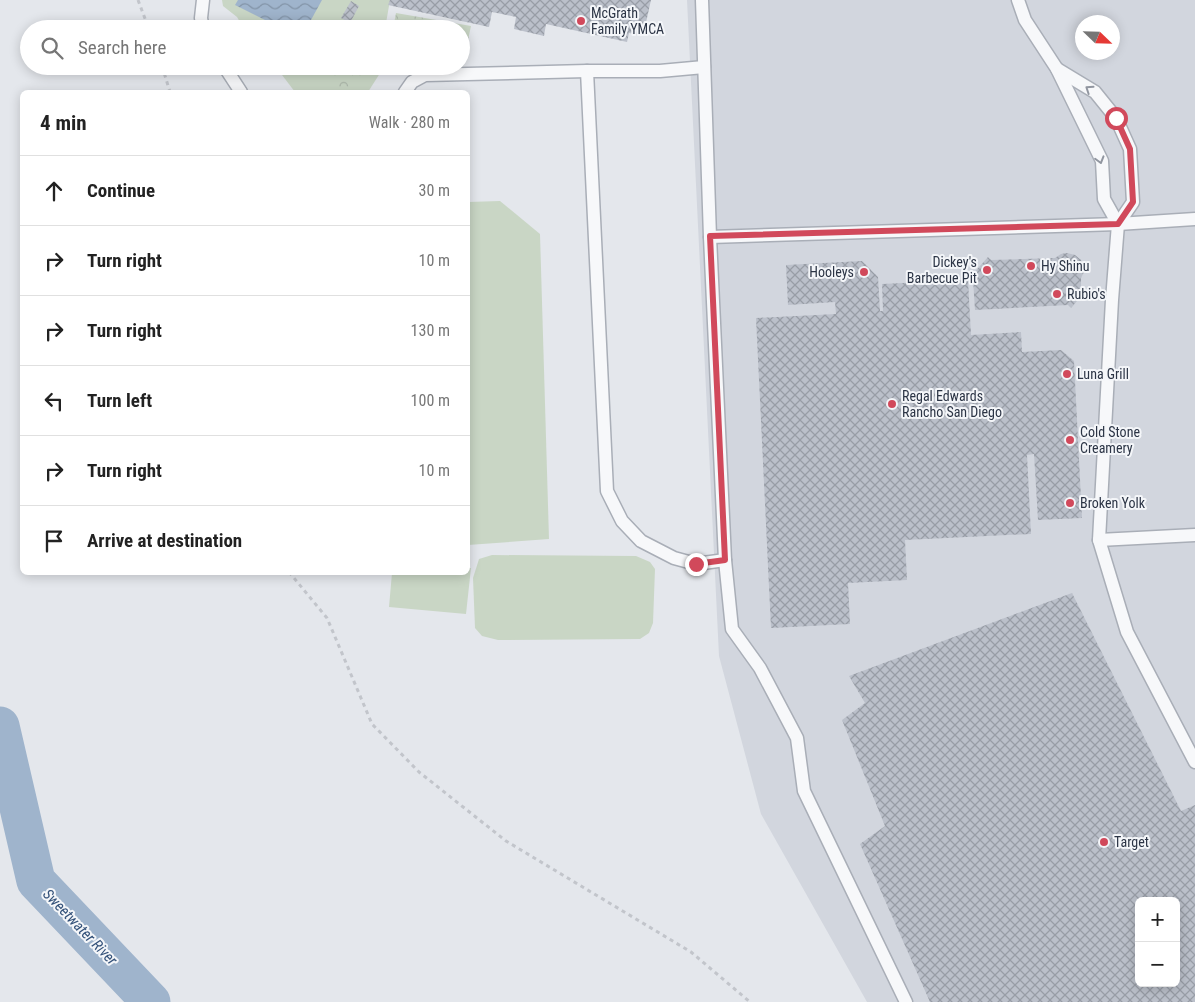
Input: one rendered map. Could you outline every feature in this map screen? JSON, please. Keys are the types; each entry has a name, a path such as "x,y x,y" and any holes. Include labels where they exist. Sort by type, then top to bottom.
{"lane":[{"path":"201,20 203,0"},
{"path":"702,0 710,236 725,560 732,629 760,668 797,738 804,791 906,1002"},
{"path":"1018,0 1025,20 1057,69 1102,161 1104,199 1118,224"},
{"path":"470,75 660,71 704,67"},
{"path":"1057,69 1095,92 1116,118 1130,149 1133,202 1118,224 1099,540 1127,632 1195,762"},
{"path":"587,71 607,490 622,520 641,541 674,558 696,564 725,560"},
{"path":"230,75 241,90"},
{"path":"406,90 412,82 425,76 457,75"},
{"path":"710,236 1195,220"},
{"path":"1099,540 1195,535"}],"path":[{"path":"138,0 146,20"},
{"path":"165,75 169,90"},
{"path":"291,575 327,618 372,724 419,772 506,841 691,952 750,1002"}],"shaded area":[{"path":"687,0 1195,0 1195,1002 867,1002 761,814 719,656"}],"green space":[{"path":"222,0 390,0 387,20 239,20 223,6"},
{"path":"396,13 436,20 395,20"},
{"path":"282,75 379,75 369,90 293,90"},
{"path":"332,75 367,75 364,83 355,90 325,90 327,83 332,79"},
{"path":"500,201 540,234 549,539 470,545 470,202"},
{"path":"492,555 636,556 650,562 655,569 653,623 649,633 640,639 498,640 482,636 475,628 473,578 479,559"},
{"path":"471,568 466,614 389,607 392,575 470,575"}],"water":[{"path":"238,0 322,0 311,20 265,20 235,5"}],"building":[{"name":"McGrath Family YMCA","path":"390,0 651,0 643,36 629,33 627,42 546,24 544,36 514,29 516,17 492,12 489,27 470,23 470,20 457,20 388,5"},
{"path":"351,1 359,6 352,20 341,18"},
{"path":"1067,253 1075,255 1081,260 1084,272 1081,278 1081,292 1083,294 1071,308 1068,305 975,310 973,279 970,277 988,257 991,260 1055,258"},
{"name":"Regal Edwards Rancho San Diego","path":"862,261 878,277 880,311 883,311 882,284 968,280 971,335 1021,332 1022,352 1061,350 1074,361 1082,518 1038,520 1034,454 1027,455 1031,534 905,540 907,580 848,583 850,624 771,628 756,318 836,314 835,302 788,305 786,265"},
{"path":"1072,593 1181,811 1195,805 1195,1002 930,1002 860,844 885,826 842,720 865,703 849,676"}],"waterway":[{"name":"Sweetwater River","path":"0,726 36,881 151,1002"}],"place":[{"name":"McGrath Family YMCA","path":"581,21"},
{"name":"Hy Shinu","path":"1031,266"},
{"name":"Dickey's Barbecue Pit","path":"987,270"},
{"name":"Hooleys","path":"864,272"},
{"name":"Rubio's","path":"1057,294"},
{"name":"Luna Grill","path":"1067,374"},
{"name":"Regal Edwards Rancho San Diego","path":"892,404"},
{"name":"Cold Stone Creamery","path":"1070,440"},
{"name":"Broken Yolk","path":"1070,503"},
{"name":"Target","path":"1104,842"}],"route":[{"path":"696,564 725,560 710,236 1118,224 1133,202 1130,149 1116,118"}]}
